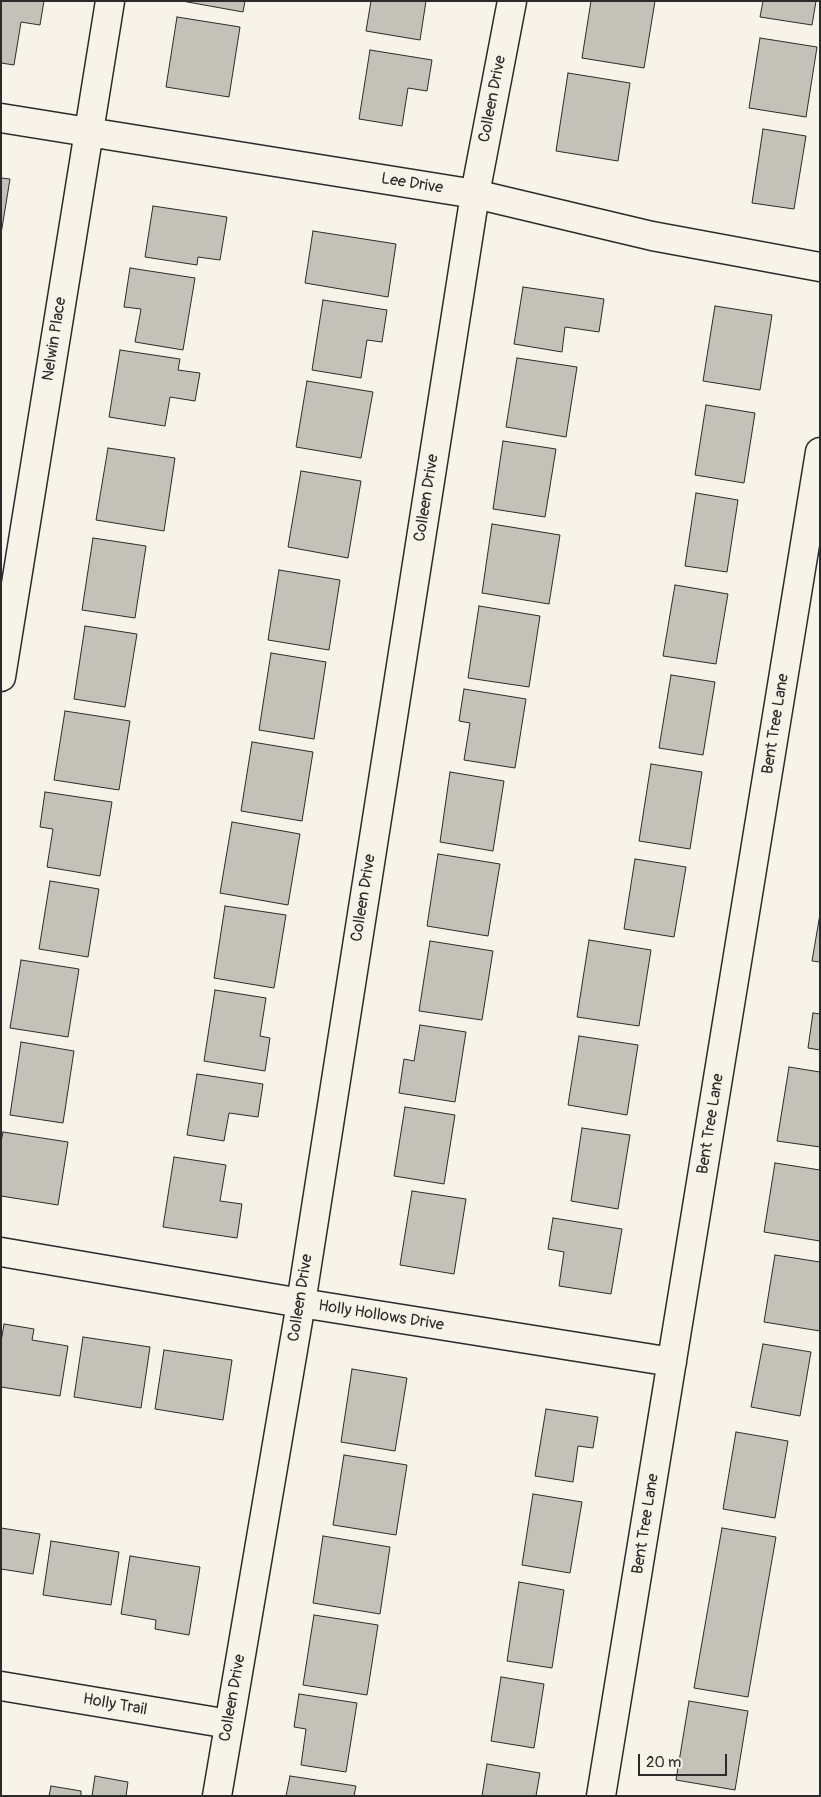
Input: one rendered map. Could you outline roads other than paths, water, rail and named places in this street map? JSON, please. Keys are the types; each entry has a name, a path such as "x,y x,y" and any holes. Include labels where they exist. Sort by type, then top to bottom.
{"street":[{"name":"Nelwin Place","path":"1,677 110,1"},
{"name":"Colleen Drive","path":"217,1796 301,1304 475,194 512,1"},
{"name":"Lee Drive","path":"1,118 475,194 652,236 820,267"},
{"name":"Bent Tree Lane","path":"601,1796 820,452"},
{"name":"Holly Hollows Drive","path":"1,1252 301,1304 672,1362"},
{"name":"Holly Trail","path":"1,1686 229,1724"}]}
